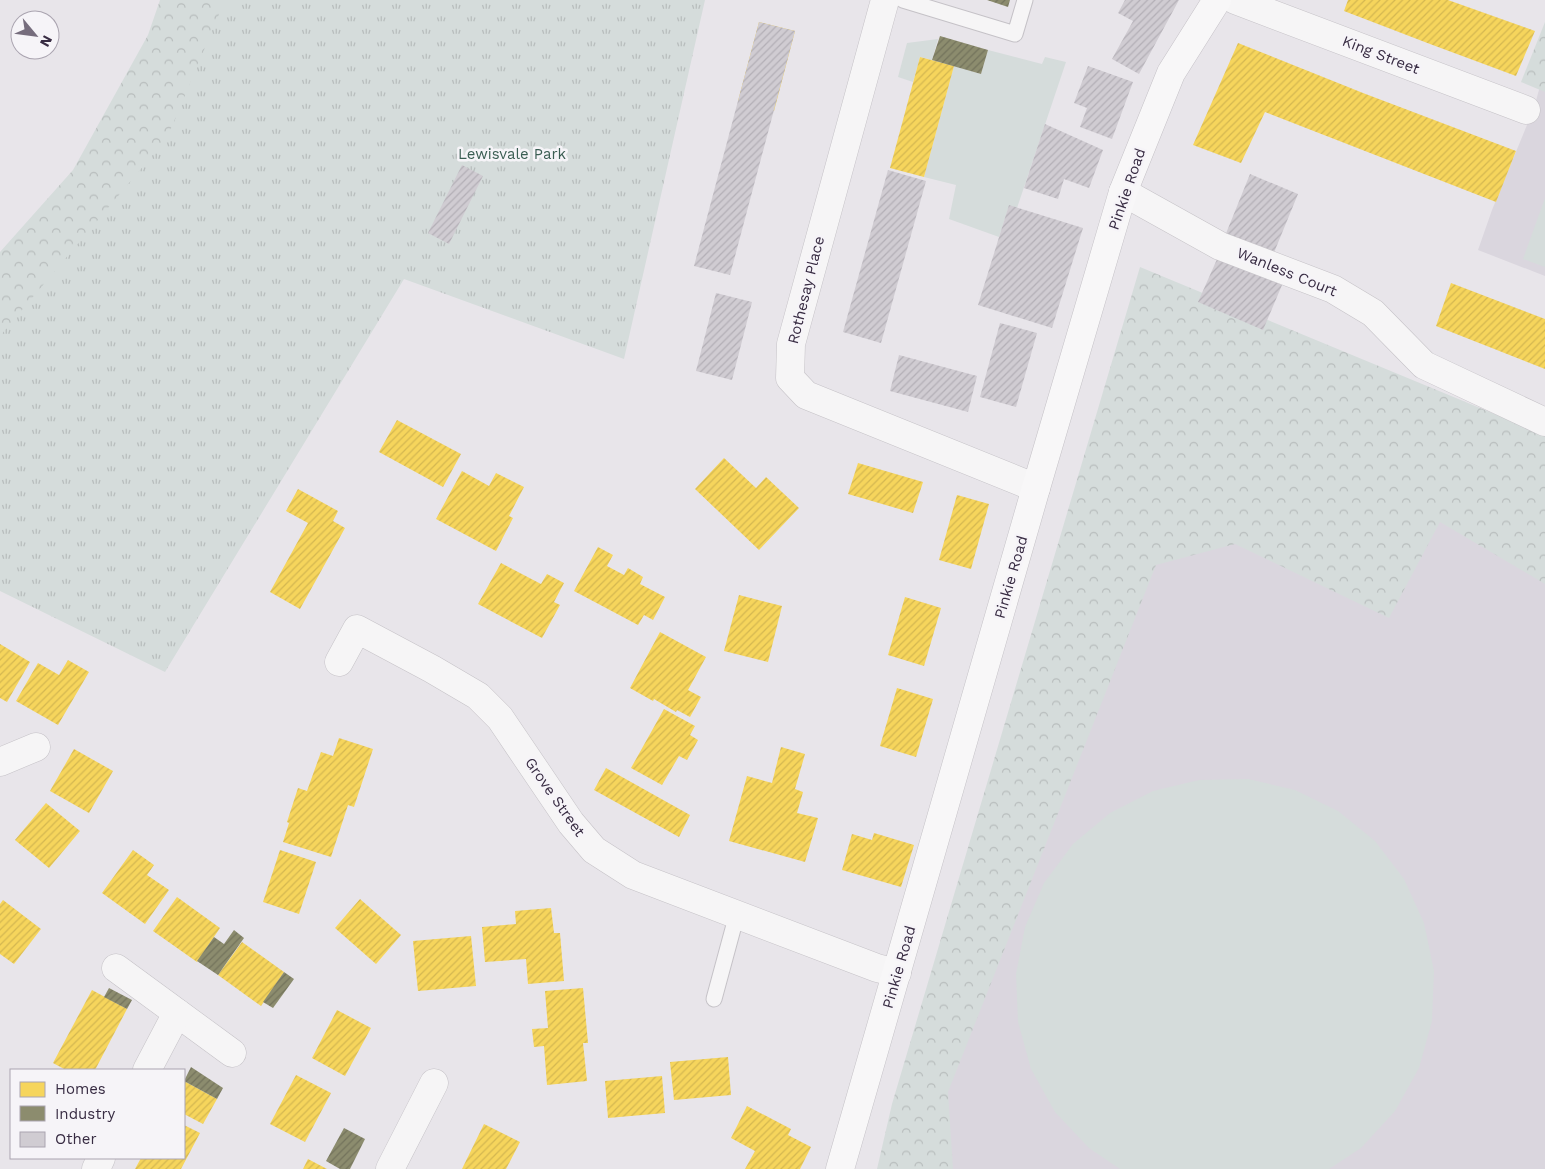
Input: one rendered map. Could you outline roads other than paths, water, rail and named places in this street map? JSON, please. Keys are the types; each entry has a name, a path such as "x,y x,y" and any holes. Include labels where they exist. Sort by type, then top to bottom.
{"main road":[{"name":"Pinkie Road","path":"840,1169 1123,192 1171,73 1217,0"}],"street":[{"name":"Rothesay Place","path":"884,0 791,344 790,378 806,395 1036,488"},
{"name":"King Street","path":"1235,0 1526,110"},
{"name":"Wanless Court","path":"1123,192 1220,246 1333,288 1373,313 1424,365 1545,422"},
{"name":"Grove Street","path":"339,662 357,629 478,696 500,718 571,824 594,850 633,876 877,968 897,973"},
{"path":"0,762 36,747"},
{"path":"116,968 232,1053"},
{"path":"148,1069 177,1013"},
{"path":"390,1169 434,1083"}],"lane":[{"path":"903,0 1015,34 1025,0"},
{"path":"714,998 737,914"}],"park label":[{"name":"Lewisvale Park","path":"512,154"}]}
